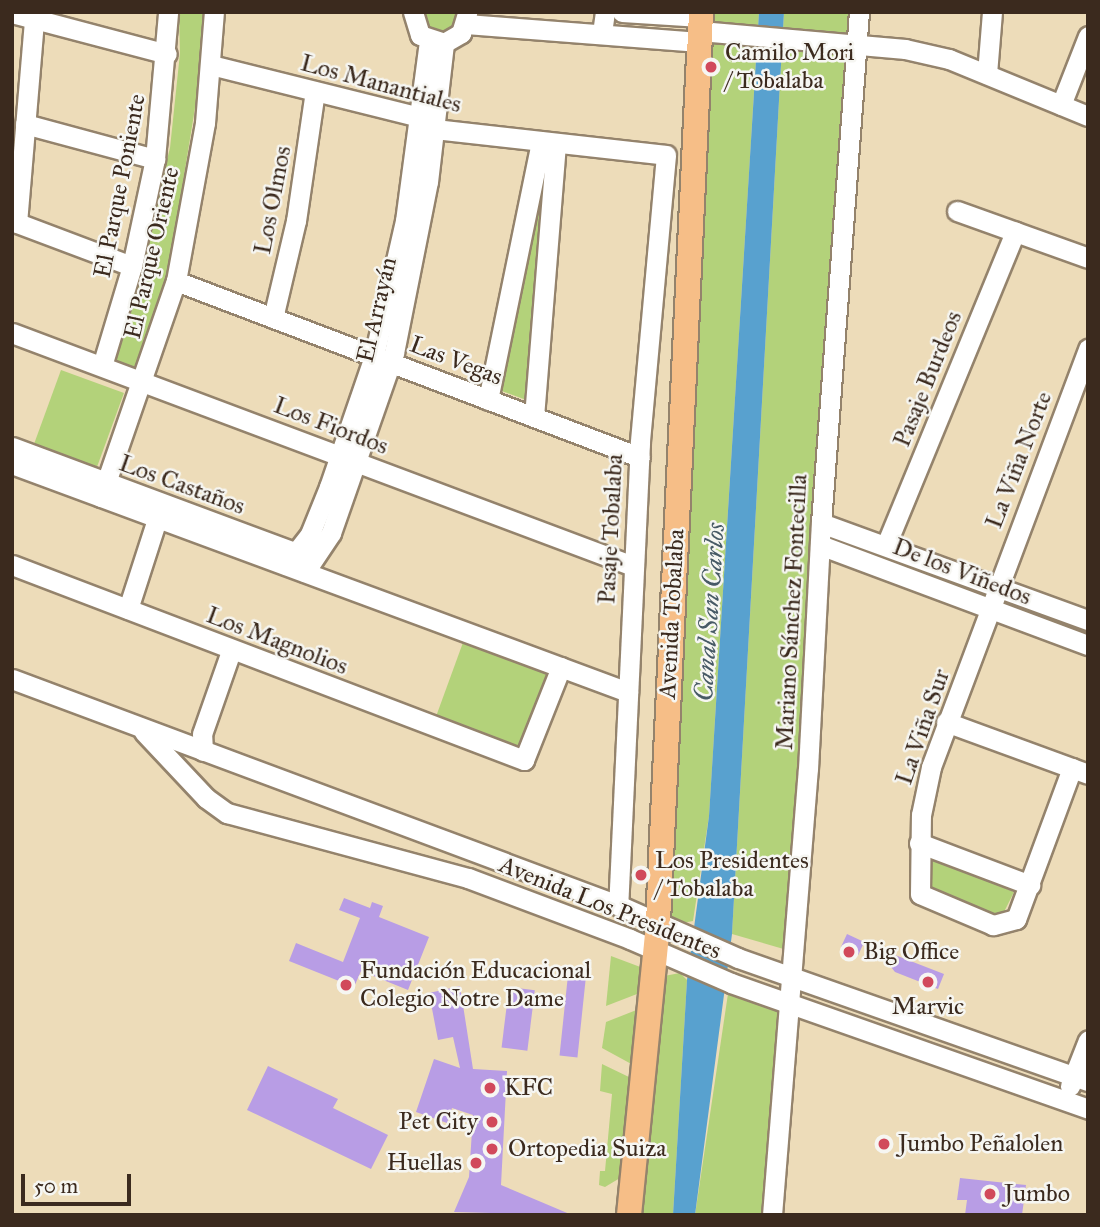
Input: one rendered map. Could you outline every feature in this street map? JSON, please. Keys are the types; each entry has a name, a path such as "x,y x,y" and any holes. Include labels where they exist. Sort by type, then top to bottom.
{"main road":[{"name":"Avenida Tobalaba","path":"629,1215 666,956 657,922 700,25"}],"street":[{"name":"El Parque Poniente","path":"102,366 132,266 155,159 167,54 168,12"},
{"name":"El Parque Oriente","path":"104,490 176,281 196,181 211,65 214,12"},
{"path":"413,12 415,27 437,42 466,18 603,33 700,25"},
{"path":"603,33 605,12"},
{"path":"622,12 700,25 751,38 905,49 987,74 1088,116"},
{"name":"Mariano Sánchez Fontecilla","path":"772,1215 792,977 821,523 859,12"},
{"path":"987,74 992,12"},
{"path":"12,13 167,54"},
{"path":"34,19 15,222 132,266"},
{"path":"1061,105 1088,36"},
{"name":"El Arrayán","path":"315,571 419,235 437,42"},
{"name":"Los Manantiales","path":"211,65 428,123 548,142 666,155"},
{"name":"Los Olmos","path":"272,318 298,211 315,91"},
{"path":"25,124 155,159"},
{"path":"488,400 548,142"},
{"path":"534,417 548,142"},
{"name":"Pasaje Tobalaba","path":"618,905 633,566 666,155"},
{"path":"957,211 1088,258"},
{"name":"Pasaje Burdeos","path":"886,545 1015,232"},
{"name":"Las Vegas","path":"176,281 640,457"},
{"name":"Los Fiordos","path":"12,332 633,566"},
{"name":"La Viña Norte","path":"997,589 1088,349"},
{"name":"Los Castaños","path":"12,447 104,490 291,559 315,571 628,692"},
{"name":"El Arrayán","path":"291,559 310,534 350,460"},
{"name":"Los Castaños","path":"12,464 104,490"},
{"path":"128,609 160,511"},
{"name":"De los Viñedos","path":"821,523 1088,620"},
{"name":"De los Viñedos","path":"820,545 1088,645"},
{"name":"Los Magnolios","path":"12,565 524,760 561,667"},
{"name":"La Viña Sur","path":"997,589 992,609 946,722 927,779 919,844 918,886 929,901 1002,926 1019,915 1030,885"},
{"path":"187,777 191,760 203,751 202,734 232,650"},
{"name":"Avenida Los Presidentes","path":"12,679 618,905 738,958 1081,1079"},
{"path":"919,844 1030,885 1080,771 946,722"},
{"name":"Avenida Los Presidentes","path":"136,725 227,813 418,863 524,898 731,983 1088,1108"},
{"path":"524,898 534,887 533,873"},
{"path":"563,913 566,898 580,892"},
{"path":"959,1061 969,1038"},
{"path":"1064,1100 1081,1079 1088,1040"}],"green space":[{"path":"179,12 205,12 202,65 169,268 136,376 113,368 170,148 180,53"},
{"path":"423,12 460,12 460,17 447,35 426,28"},
{"path":"712,12 759,12 709,816 693,921 683,923 673,921 668,912"},
{"path":"784,12 851,12 787,950 732,934"},
{"path":"547,150 529,401 499,390"},
{"path":"61,370 124,393 95,473 32,450"},
{"path":"465,637 551,668 521,753 434,722"},
{"path":"927,854 1014,892 1000,920 935,895 925,884"},
{"path":"611,956 643,968 641,987 637,994 606,1006"},
{"path":"680,973 687,980 673,1215 636,1215 664,976"},
{"path":"729,987 782,1008 762,1215 695,1215"},
{"path":"639,1009 635,1066 602,1048 606,1022"},
{"path":"602,1064 631,1078 625,1175 605,1187 599,1185 600,1171 605,1171 612,1094 600,1091"}],"water":[{"path":"759,12 784,12 732,934 695,1215 673,1215 687,980 709,816"}],"building":[{"path":"344,898 370,908 372,902 383,906 379,917 429,937 408,990 361,971 354,987 289,961 296,943 343,962 360,918 339,910"},
{"path":"847,934 864,942 858,955 841,947"},
{"path":"895,955 944,974 938,989 895,972 891,967"},
{"path":"568,975 586,977 577,1057 560,1056"},
{"path":"460,986 473,1069 507,1071 501,1185 572,1215 454,1212 469,1177 473,1115 452,1108 447,1123 416,1112 434,1059 460,1068 453,1037 438,1040 429,993"},
{"path":"509,987 535,990 527,1051 502,1048"},
{"path":"268,1066 338,1099 333,1108 388,1135 371,1169 247,1110"},
{"name":"Jumbo","path":"960,1178 1026,1185 1022,1215 965,1215 967,1200 957,1200"}],"place":[{"name":"Camilo Mori / Tobalaba","path":"711,67"},
{"name":"Los Presidentes / Tobalaba","path":"641,875"},
{"name":"Big Office","path":"849,952"},
{"name":"Marvic","path":"928,982"},
{"name":"Fundación Educacional Colegio Notre Dame","path":"346,985"},
{"name":"KFC","path":"490,1088"},
{"name":"Pet City","path":"492,1122"},
{"name":"Jumbo Peñalolen","path":"884,1144"},
{"name":"Ortopedia Suiza","path":"492,1149"},
{"name":"Huellas","path":"476,1163"},
{"name":"Jumbo","path":"990,1194"}],"water label":[{"name":"Canal San Carlos","path":"710,612"}]}
